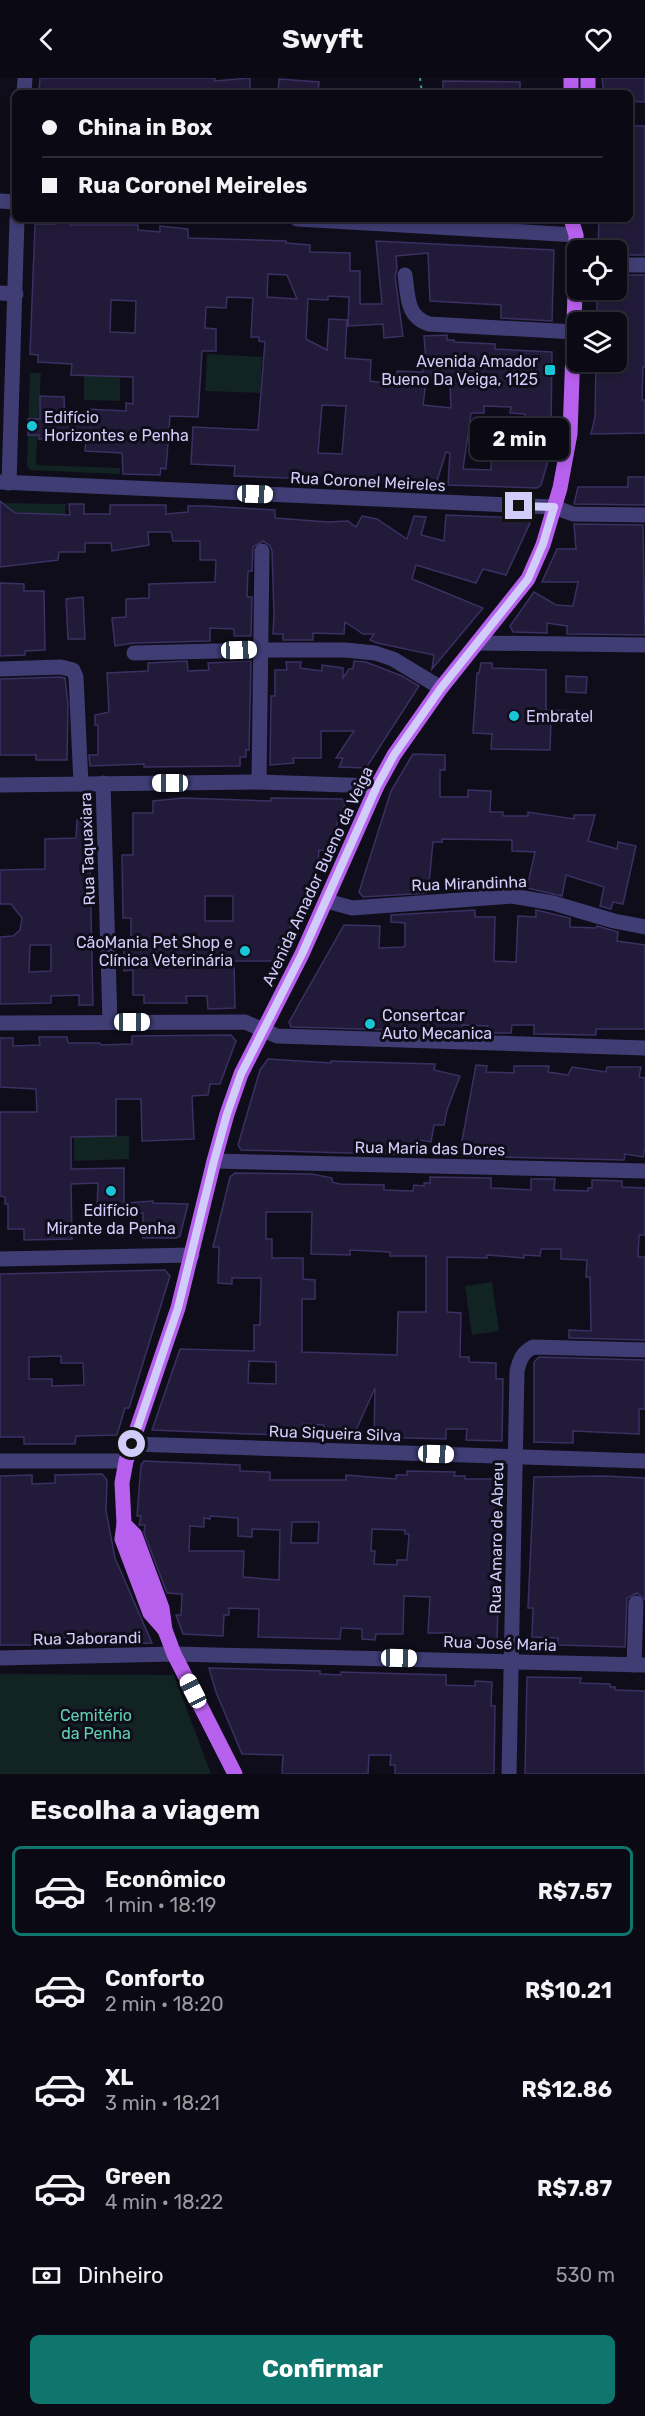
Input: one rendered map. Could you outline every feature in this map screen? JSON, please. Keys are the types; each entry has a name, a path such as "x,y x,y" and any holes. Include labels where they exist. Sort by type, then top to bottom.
{"main road":[{"name":"Avenida Amador Bueno da Veiga","path":"572,222 576,240"},
{"name":"Avenida Amador Bueno da Veiga","path":"576,235 581,222"},
{"name":"Avenida Amador Bueno da Veiga","path":"235,1774 174,1654 165,1630 162,1608 135,1535 124,1524 122,1483 126,1461 178,1308 214,1161 241,1074 327,901 377,786 394,755 441,688 528,579 543,544 554,507 570,434 573,372"}],"street":[{"path":"4,483 16,294 17,222"},
{"path":"407,222 576,235"},
{"path":"627,265 645,265"},
{"path":"405,275 411,310 418,321 440,325 567,333"},
{"path":"0,293 16,294"},
{"name":"Rua Coronel Meireles","path":"4,483 554,507 573,514 645,515"},
{"path":"259,782 262,551"},
{"path":"477,643 645,645"},
{"path":"134,653 260,650 345,650 375,653 393,659 441,688"},
{"path":"0,669 61,667 73,670 76,677 81,784"},
{"path":"0,785 259,782 377,786"},
{"name":"Rua Taquaxiara","path":"103,783 110,1022"},
{"name":"Rua Mirandinha","path":"327,901 352,908 512,896 535,898 614,921 645,927"},
{"path":"0,1023 245,1022 277,1036 645,1048"},
{"name":"Rua Maria das Dores","path":"214,1161 645,1171"},
{"path":"0,1259 192,1255"},
{"name":"Rua Amaro de Abreu","path":"509,1774 517,1371 520,1358 524,1352 533,1347 645,1350"},
{"name":"Rua Siqueira Silva","path":"132,1444 645,1461"},
{"path":"0,1461 126,1461"},
{"path":"636,1604 640,1665"},
{"name":"Rua José Maria","path":"174,1654 511,1660 640,1665"},
{"name":"Rua Jaborandi","path":"0,1658 174,1654"}],"green space":[{"path":"207,354 262,357 260,393 205,391"},
{"path":"30,373 41,373 36,463 38,465 120,468 120,474 30,470 27,466"},
{"path":"84,375 120,377 120,401 84,400"},
{"path":"0,503 66,504 65,515 13,512"},
{"path":"129,1136 129,1159 74,1161 74,1137"},
{"path":"492,1282 499,1331 472,1335 465,1286"},
{"name":"Cemitério da Penha","path":"0,1674 174,1675 211,1774 0,1774"}],"building":[{"path":"40,78 215,78 215,81 250,78 250,90 39,90"},
{"path":"602,78 645,78 645,102 633,101 633,90 604,90"},
{"path":"279,79 319,82 318,90 278,90"},
{"path":"443,81 520,82 520,90 443,90"},
{"path":"633,126 645,126 645,255 627,255 627,240 598,240 599,222 633,222"},
{"path":"70,222 70,225 138,225 138,230 160,232 160,226 188,229 188,238 286,241 286,243 310,245 310,252 350,253 350,271 360,271 360,304 382,304 376,241 554,250 552,321 501,318 501,305 430,301 428,253 396,256 395,276 403,336 384,338 383,324 348,326 349,297 328,296 328,300 308,299 306,339 327,350 329,319 347,320 345,358 371,360 370,381 393,384 397,381 397,371 423,372 423,362 426,362 424,336 447,335 447,340 454,340 454,342 495,344 495,349 552,352 551,427 548,461 541,485 537,488 448,485 450,453 446,452 436,484 234,476 235,466 191,464 193,427 258,430 265,342 259,341 259,337 251,337 253,298 227,297 226,308 206,307 205,328 216,329 216,351 202,351 198,417 170,416 166,469 161,468 160,475 123,474 122,453 85,451 86,439 39,439 39,435 28,435 28,419 40,419 40,396 64,397 65,420 86,421 87,409 126,411 126,403 133,404 133,377 71,375 72,364 38,362 38,355 30,354 35,224","holes":["268,274 287,275 297,299 267,297","111,300 136,301 135,333 110,332","426,382 450,383 451,408 423,405","322,405 346,406 342,454 318,453","484,406 511,407 510,413 525,414 523,436 499,434 498,446 492,446 491,470 463,469 471,413 484,413"]},
{"path":"627,275 645,275 645,367 643,367 642,400 645,400 645,433 591,434 595,417 596,372 627,372 627,312 597,312 597,300 627,300"},
{"path":"628,477 645,477 645,505 574,504 578,487 628,487"},
{"path":"0,501 15,513 70,515 69,504 84,504 84,514 110,514 110,505 166,505 166,514 188,512 188,506 206,506 275,510 275,518 328,522 348,521 356,527 362,516 377,519 407,539 414,516 426,517 421,535 444,541 446,515 526,518 530,523 506,575 483,569 476,583 416,565 412,579 483,608 432,669 434,655 377,643 370,640 374,634 363,634 345,622 344,634 313,633 313,640 283,640 283,634 273,634 272,551 270,546 263,541 253,547 252,571 248,571 247,597 252,597 251,636 234,636 234,629 210,628 210,641 134,643 115,646 112,618 126,617 126,599 149,598 149,584 215,582 216,560 200,560 200,541 173,541 171,532 148,532 149,545 112,551 111,543 85,543 85,552 59,552 58,560 0,567"},
{"path":"574,524 643,525 645,635 567,634 567,626 547,623 547,633 513,632 510,626 534,592 556,605 573,606 578,582 542,582 557,549 576,549"},
{"path":"0,583 24,584 24,591 44,591 45,650 25,651 25,655 0,656"},
{"path":"83,597 85,639 68,639 66,599"},
{"path":"187,661 188,671 209,670 208,663 251,661 249,750 246,750 246,757 240,757 240,766 144,767 144,764 90,766 89,755 98,755 98,725 95,725 95,715 109,712 107,673 148,671 148,663"},
{"path":"354,661 366,662 402,676 419,686 366,768 339,767 343,758 336,758 354,731 321,731 321,758 293,758 294,763 270,765 271,696 275,696 275,670 287,670 286,662 301,662 300,668 322,671 322,665 343,668 343,678 349,669 353,669"},
{"path":"481,663 492,663 492,668 546,670 546,710 573,711 573,722 551,722 550,750 491,749 492,734 473,733 477,673 479,673"},
{"path":"566,676 587,677 586,693 566,692"},
{"path":"65,678 68,704 67,760 36,760 36,755 0,755 0,679"},
{"path":"413,754 445,755 445,770 440,770 440,797 468,797 468,790 491,791 490,812 503,812 503,816 528,816 528,812 574,819 574,815 595,815 588,841 617,849 618,842 636,846 623,904 613,902 611,909 600,906 604,887 566,875 562,896 527,888 535,852 512,851 512,840 442,839 442,842 433,842 428,893 363,897 359,892 391,791"},
{"path":"183,798 271,801 271,798 342,799 345,804 326,851 319,850 317,879 311,879 306,900 303,900 282,946 286,946 279,961 234,961 235,1008 208,1009 207,996 186,996 187,1003 144,1003 144,995 133,995 133,970 124,971 124,941 131,941 131,918 123,918 122,855 133,855 133,813 153,813 153,801","holes":["205,896 233,896 233,921 205,921"]},
{"path":"77,820 89,821 93,1005 79,1005 79,995 51,996 51,1003 0,1004 0,937 13,936 20,930 22,918 11,904 0,904 0,870 45,869 45,839 76,838","holes":["30,945 51,945 51,971 29,972"]},
{"path":"475,910 475,917 495,917 494,961 516,962 518,916 536,917 536,910 570,918 570,927 596,928 597,926 618,932 617,941 645,945 645,1029 596,1029 596,1035 534,1034 534,1025 512,1025 511,1033 488,1033 488,1026 462,1025 462,1032 291,1027 289,1022 344,925 380,926 379,948 403,947 405,946 405,923 391,922 391,915"},
{"path":"231,1035 236,1041 220,1084 210,1084 208,1095 192,1096 194,1139 142,1141 141,1099 116,1099 116,1136 71,1137 71,1169 124,1168 124,1203 153,1201 153,1203 188,1204 180,1236 143,1238 143,1213 97,1213 98,1183 71,1184 72,1239 24,1240 24,1229 8,1229 8,1204 5,1204 5,1197 0,1196 0,1112 37,1112 36,1089 0,1087 0,1038 13,1038 13,1046 40,1045 39,1037 67,1037 68,1043 100,1043 101,1045 132,1044 132,1036"},
{"path":"268,1059 331,1063 331,1061 435,1064 434,1070 460,1076 447,1110 444,1125 434,1125 431,1142 420,1140 417,1155 241,1150 238,1145 260,1070"},
{"path":"476,1065 487,1066 486,1072 514,1073 514,1066 549,1066 548,1072 568,1075 572,1067 606,1072 607,1067 641,1067 639,1077 645,1078 643,1157 625,1154 624,1160 462,1156 464,1147 461,1146"},
{"path":"235,1173 312,1174 332,1178 332,1182 340,1184 384,1185 384,1190 413,1191 414,1185 424,1186 424,1183 430,1183 430,1177 491,1178 491,1188 531,1190 531,1179 555,1179 554,1190 588,1191 588,1188 592,1188 592,1180 622,1181 622,1187 645,1188 645,1235 639,1235 638,1257 645,1257 645,1340 569,1338 569,1330 591,1331 590,1277 586,1277 587,1260 561,1259 561,1249 541,1249 540,1256 524,1255 524,1258 487,1255 487,1258 447,1257 447,1312 461,1313 460,1357 469,1357 469,1362 496,1363 496,1379 503,1379 502,1441 466,1440 467,1429 446,1429 446,1439 374,1437 375,1388 353,1437 323,1437 324,1425 303,1424 303,1436 152,1430 180,1349 254,1351 254,1325 260,1325 261,1278 232,1278 232,1284 218,1283 219,1247 213,1247 230,1177","holes":["266,1212 312,1212 311,1254 350,1255 350,1250 390,1252 390,1256 426,1256 426,1312 398,1312 397,1355 302,1352 302,1299 315,1299 315,1280 303,1279 303,1258 272,1258 272,1239 266,1239","249,1361 276,1362 276,1384 248,1383"]},
{"path":"165,1270 170,1276 129,1408 125,1408 117,1435 76,1436 75,1444 24,1444 24,1437 0,1437 0,1274","holes":["61,1356 61,1363 83,1363 84,1385 52,1386 52,1379 29,1379 29,1357"]},
{"path":"539,1357 645,1360 645,1409 639,1409 639,1434 573,1431 573,1443 534,1442 534,1362"},
{"path":"144,1461 240,1465 240,1471 270,1472 270,1480 346,1480 346,1475 396,1479 396,1475 407,1475 407,1471 455,1472 454,1476 465,1476 465,1479 501,1479 497,1643 450,1642 450,1633 428,1633 430,1597 404,1596 403,1634 376,1634 375,1640 362,1639 362,1629 341,1628 340,1639 258,1637 259,1609 229,1608 229,1615 224,1615 223,1636 183,1634 176,1615 181,1615 182,1594 167,1593 144,1533 145,1525 139,1525 141,1516 137,1516 141,1465","holes":["210,1516 238,1518 238,1536 252,1537 252,1529 280,1530 279,1580 243,1577 244,1551 189,1551 190,1526 204,1527 204,1518 210,1519","292,1522 319,1522 318,1543 291,1543","372,1529 405,1530 405,1534 409,1534 407,1560 397,1560 397,1565 374,1564 375,1551 371,1551"]},
{"path":"102,1474 107,1480 106,1511 115,1558 152,1643 70,1645 70,1638 42,1637 43,1645 0,1645 0,1476 32,1475 32,1484 55,1483 55,1475"},
{"path":"534,1477 645,1478 645,1600 637,1593 627,1598 625,1647 558,1645 558,1638 532,1637 533,1608 528,1608"},
{"path":"209,1668 320,1671 320,1674 341,1675 341,1672 446,1675 446,1685 475,1686 475,1681 492,1682 491,1706 495,1706 494,1774 395,1774 395,1765 390,1765 391,1755 369,1755 368,1774 282,1774 283,1755 242,1754 216,1692"},
{"path":"527,1677 581,1678 580,1683 610,1684 610,1687 615,1687 615,1690 645,1691 645,1774 525,1774"}],"place":[{"name":"Avenida Amador Bueno Da Veiga, 1125","path":"550,370"},
{"name":"Edifício Horizontes e Penha","path":"32,426"},
{"name":"Embratel","path":"514,716"},
{"name":"CãoMania Pet Shop e Clínica Veterinária","path":"245,951"},
{"name":"Consertcar Auto Mecanica","path":"370,1024"},
{"name":"Edifício Mirante da Penha","path":"111,1191"}],"route":[{"path":"132,1444 178,1308 214,1161 241,1074 302,954 377,786 394,755 441,688 528,579 543,544 554,507 519,506"}]}
